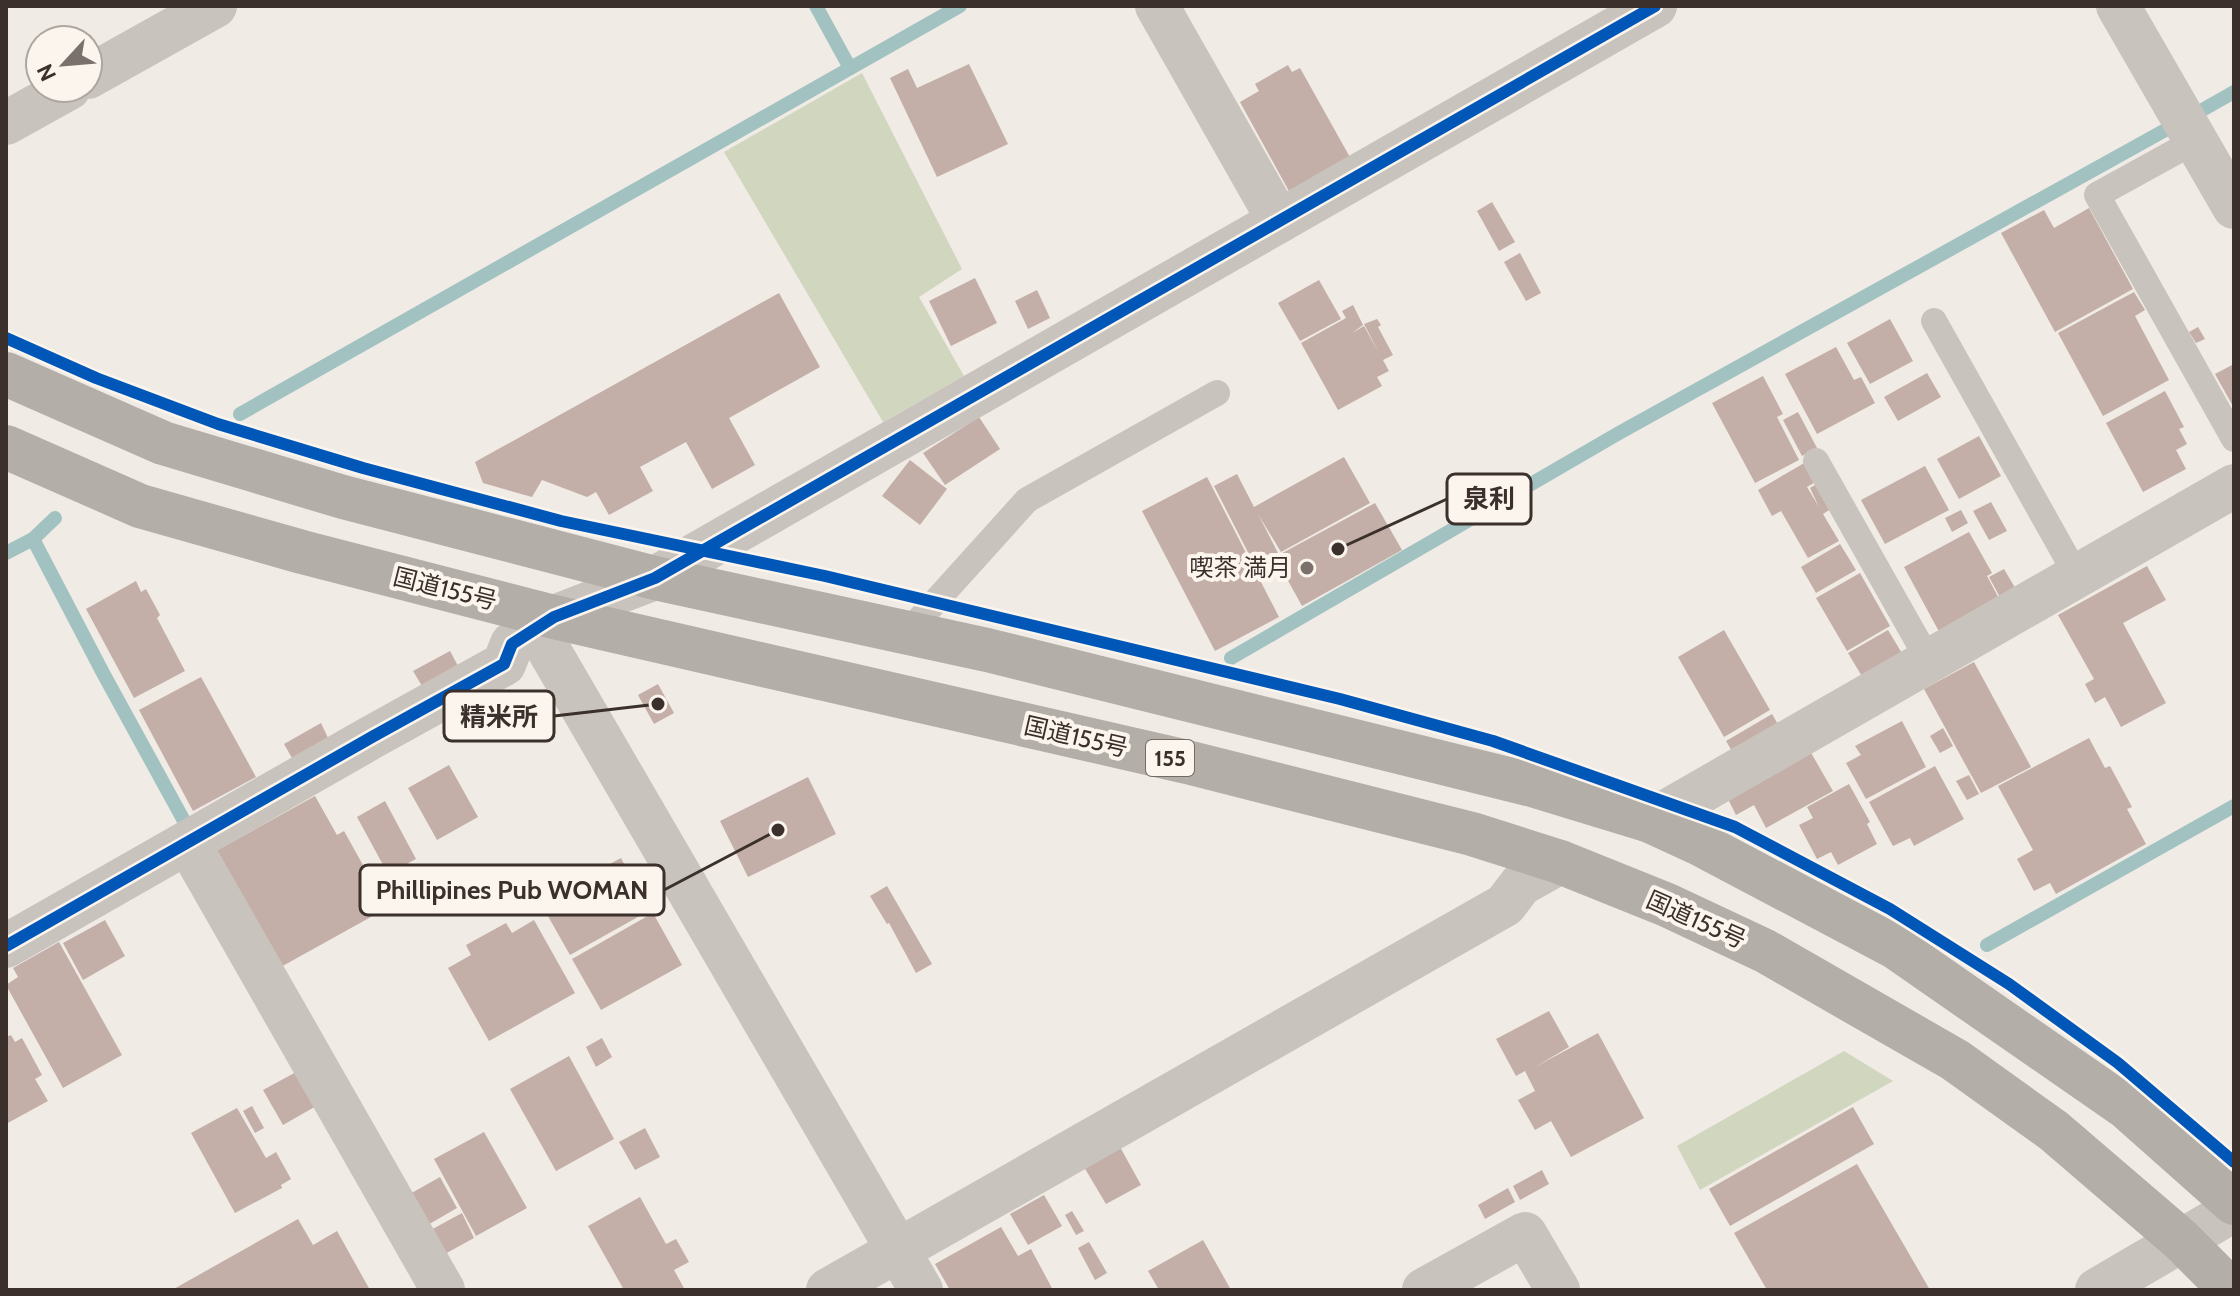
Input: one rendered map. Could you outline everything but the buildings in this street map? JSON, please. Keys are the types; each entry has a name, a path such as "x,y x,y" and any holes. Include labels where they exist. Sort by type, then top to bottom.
{"highway":[{"path":"6,374 163,443 343,497 655,578 987,650 1517,781 1650,821 1700,844 1895,947 2127,1108 2234,1203"},
{"name":"国道155号","path":"6,447 140,506 545,623 1187,762 1472,834 1560,862 1667,905 1765,951 1955,1060 2054,1131 2181,1240 2231,1290"}],"street":[{"path":"1157,6 1279,221"},
{"path":"6,946 504,664 512,644 545,623 655,578 1655,6"},
{"path":"2118,6 2234,207"},
{"path":"104,67 202,9"},
{"path":"6,123 40,104"},
{"path":"1650,821 2234,486"},
{"path":"545,623 921,1290"},
{"path":"188,843 443,1290"},
{"path":"828,1290 1505,905 1521,884 1560,862"},
{"path":"2097,1290 2234,1210"},
{"path":"1424,1290 1525,1234 1558,1290"}],"lane":[{"path":"2195,141 2097,195 2234,439"},
{"path":"1934,321 2077,576"},
{"path":"907,633 1027,500 1217,393"},
{"path":"1816,461 1929,661"}],"green space":[{"path":"862,73 962,269 919,297 964,376 883,422 724,152"},
{"path":"1844,1051 1893,1081 1700,1190 1677,1146"}],"waterway":[{"path":"816,6 850,68"},
{"path":"240,414 960,6"},
{"path":"2204,109 2234,92"},
{"path":"1231,658 1619,433 2169,128"},
{"path":"6,553 33,539 55,518"},
{"path":"33,539 183,819"},
{"path":"1987,945 2234,806"}],"cycle path":[{"path":"6,946 504,664 512,644 554,617 655,578 1655,6"},
{"path":"6,338 96,378 218,424 363,468 561,521 825,576 1340,699 1493,741 1735,827 1890,909 2009,984 2118,1063 2234,1162"}],"place":[{"name":"泉利","path":"1338,549"},
{"name":"喫茶 満月","path":"1307,568"},
{"name":"精米所","path":"658,704"},
{"name":"Phillipines Pub WOMAN","path":"778,830"}]}
